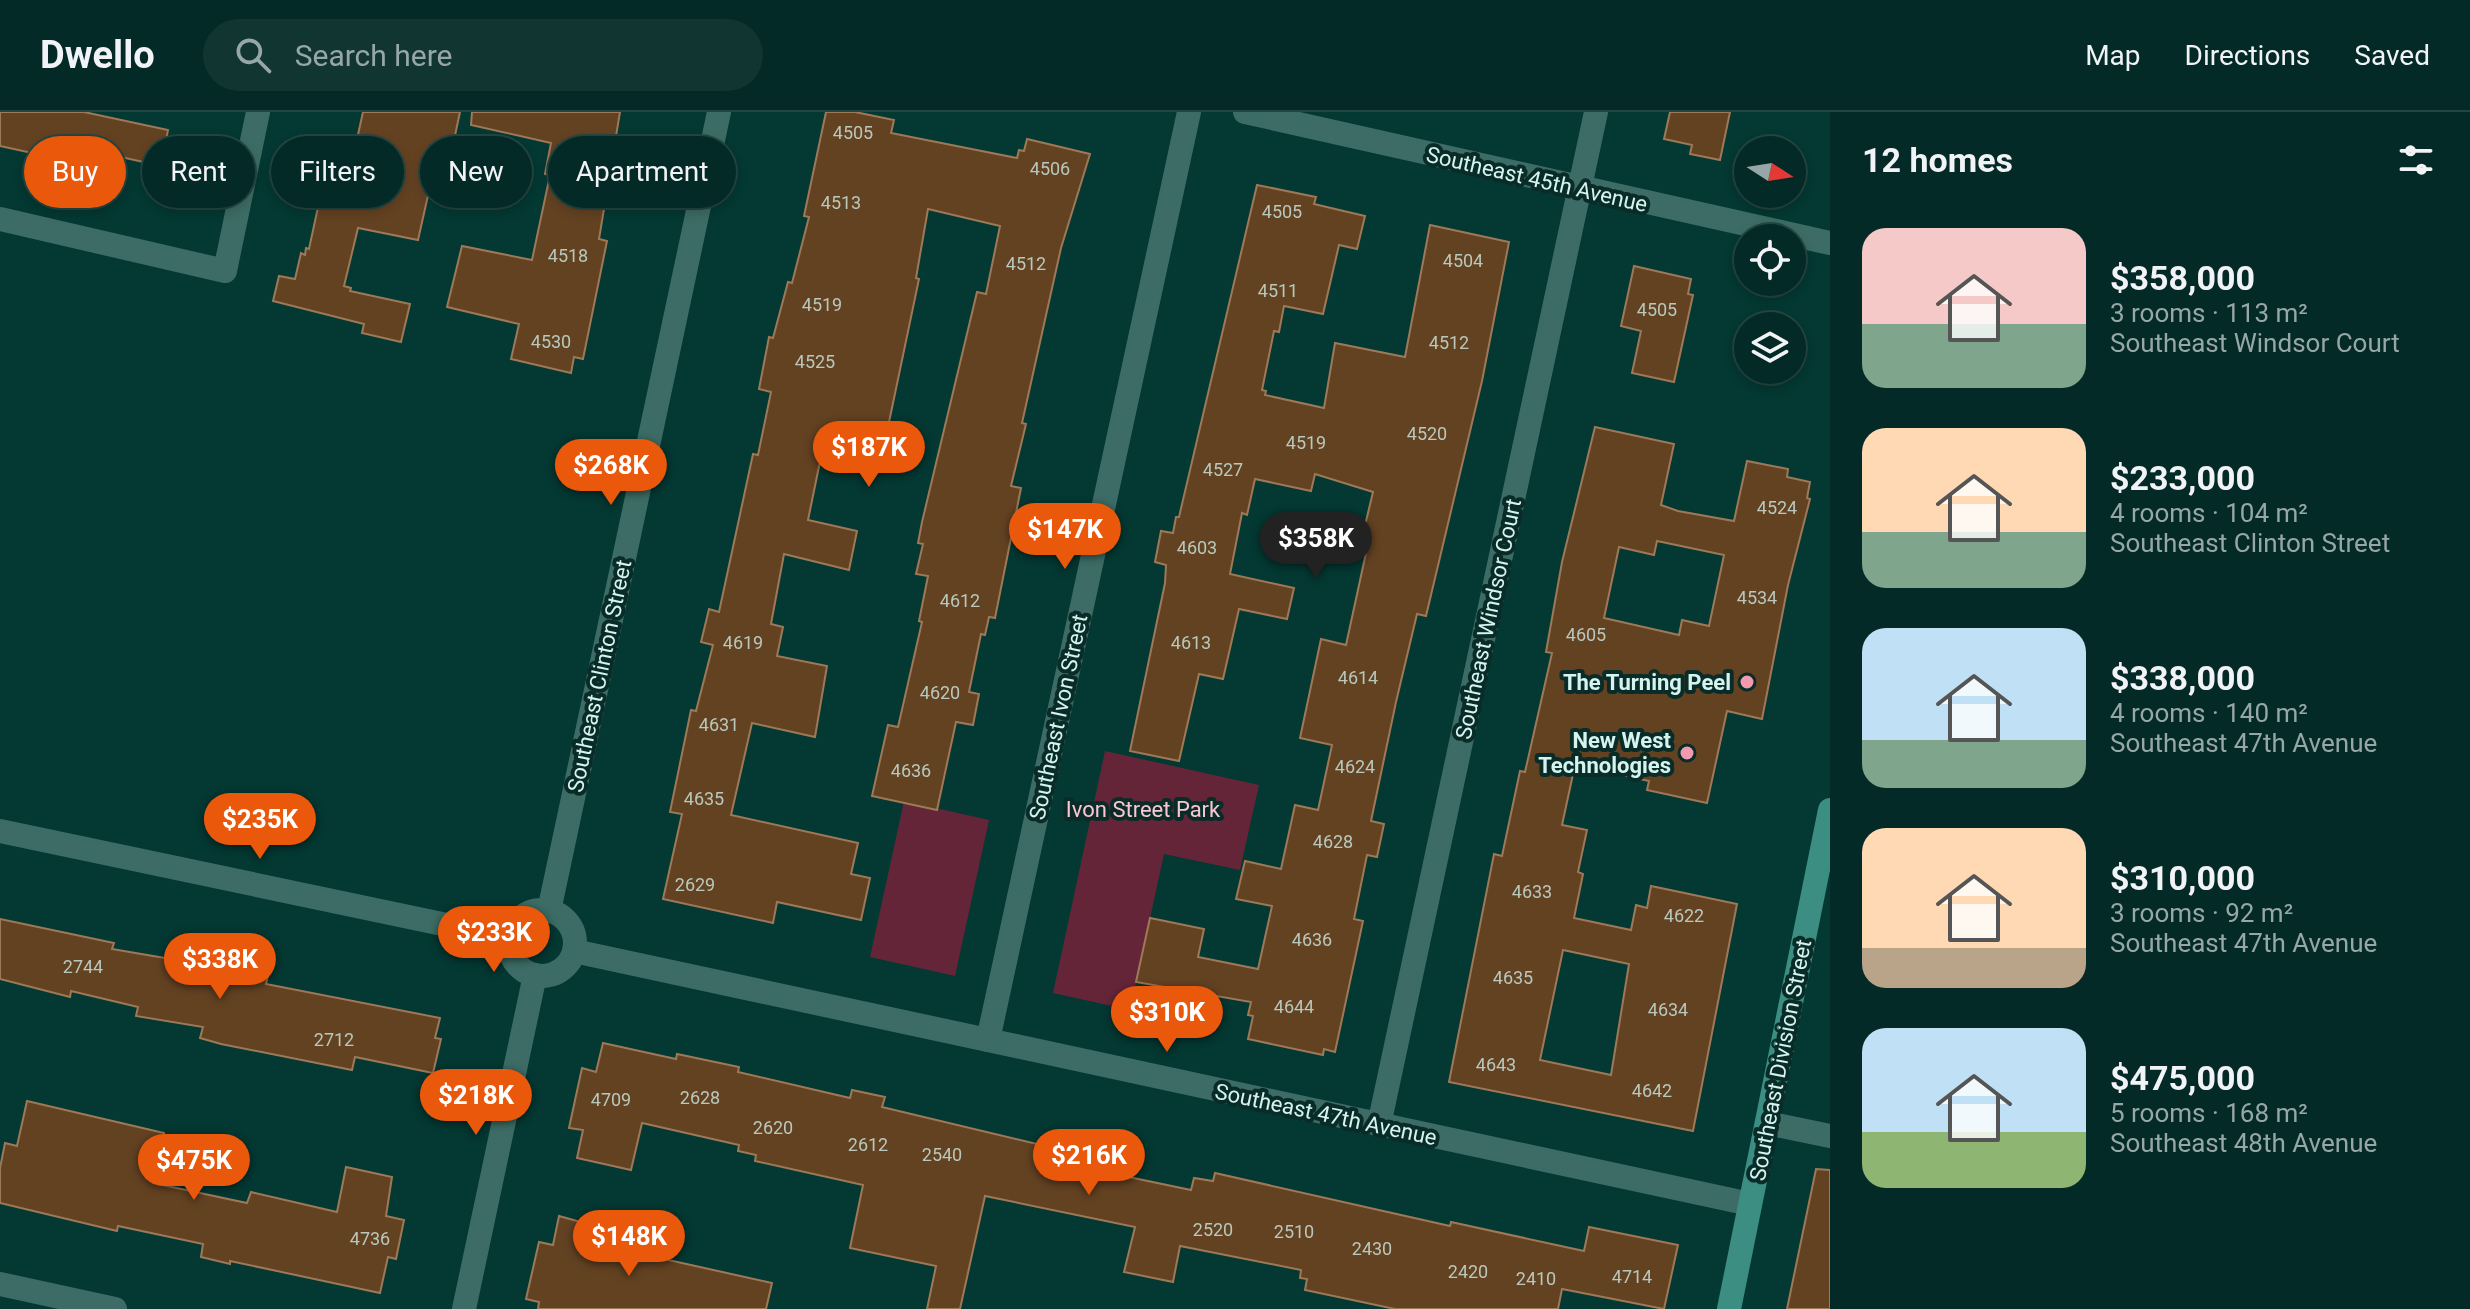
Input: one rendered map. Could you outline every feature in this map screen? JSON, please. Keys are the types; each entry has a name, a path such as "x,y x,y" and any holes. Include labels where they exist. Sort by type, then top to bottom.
{"main road":[{"name":"Southeast Division Street","path":"1729,1309 1830,810"}],"street":[{"path":"0,219 225,271 258,112"},
{"name":"Southeast Clinton Street","path":"549,911 719,112"},
{"name":"Southeast Ivon Street","path":"988,1040 1189,112"},
{"name":"Southeast 45th Avenue","path":"1245,112 1830,243"},
{"name":"Southeast Windsor Court","path":"1379,1125 1596,112"},
{"path":"0,831 509,938"},
{"path":"537,910 549,911 569,925 574,951 568,964 558,972 535,975 514,961 509,938 522,917 537,910"},
{"name":"Southeast 47th Avenue","path":"574,951 1750,1204"},
{"path":"464,1309 535,975"},
{"path":"1767,1123 1830,1136"},
{"path":"0,1284 115,1309"}],"green space":[{"name":"Ivon Street Park","path":"1105,751 1259,785 1240,870 1164,854 1130,1010 1053,993"},
{"path":"904,801 989,820 955,976 870,957"}],"building":[{"path":"0,112 84,112 168,130 167,136 142,136 142,162 126,158 126,136 24,136 24,151 0,146"},
{"path":"363,112 460,112 455,136 420,136 420,208 425,208 418,240 358,228 344,286 351,288 350,291 410,304 401,342 362,333 364,324 273,301 279,276 295,279 301,253 305,255 306,248 309,249 318,208 404,208 404,136 358,136"},
{"path":"472,112 620,112 616,136 548,136 548,142 532,139 532,136 471,125"},
{"path":"826,112 855,112 894,120 891,133 1017,158 1019,150 1024,151 1027,139 1090,154 1061,248 1022,423 1026,424 1011,486 1021,488 995,618 989,617 985,635 981,634 969,692 979,694 973,725 956,722 937,810 872,796 888,725 898,727 922,622 919,621 928,576 916,574 923,544 918,543 922,522 977,292 986,294 1000,226 928,209 916,278 919,279 884,446 873,444 870,457 823,447 808,520 857,531 849,570 784,554 771,624 783,627 777,656 827,666 815,737 752,723 731,815 858,843 851,874 870,878 861,920 777,902 773,923 663,899 682,814 670,812 691,710 696,711 713,645 701,642 709,609 719,612 753,454 758,455 771,392 759,389 769,337 773,338 788,282 792,283 809,217 804,216"},
{"path":"1670,112 1730,112 1720,160 1690,154 1692,145 1664,139"},
{"path":"548,184 548,208 604,208 599,239 607,241 583,359 574,357 571,373 511,359 519,324 447,307 462,246 532,260"},
{"path":"1257,185 1316,197 1314,204 1365,216 1357,249 1339,245 1323,314 1284,306 1279,332 1274,331 1262,390 1266,391 1265,395 1324,408 1335,343 1405,357 1430,225 1509,242 1482,381 1426,616 1417,614 1396,702 1371,821 1384,824 1377,857 1367,855 1354,919 1363,921 1335,1052 1324,1049 1323,1055 1248,1039 1253,1016 1248,1015 1251,1002 1136,982 1150,918 1204,929 1198,957 1258,969 1272,906 1236,899 1245,861 1281,869 1295,805 1318,810 1332,745 1300,738 1321,639 1346,645 1369,539 1362,538 1373,492 1315,474 1311,491 1255,479 1247,515 1242,513 1230,574 1294,588 1287,619 1239,609 1223,679 1199,674 1179,761 1130,751 1165,583 1166,565 1155,562 1161,531 1173,533 1176,517 1179,517"},
{"path":"1634,266 1691,279 1688,294 1693,295 1674,382 1632,373 1641,331 1621,326"},
{"path":"1595,427 1674,444 1661,505 1678,511 1734,521 1747,461 1788,469 1787,477 1810,482 1807,498 1810,499 1788,585 1762,719 1727,711 1707,803 1647,790 1649,781 1575,765 1562,825 1587,830 1578,872 1583,874 1574,918 1631,930 1636,905 1647,908 1651,886 1737,904 1693,1131 1449,1082 1494,854 1502,856 1520,771 1525,772 1552,653 1546,652 1562,562","holes":["1657,541 1724,555 1709,626 1682,620 1679,635 1604,618 1619,547 1654,555","1563,950 1629,964 1611,1075 1540,1060"]},
{"path":"0,919 114,943 112,949 212,966 214,960 269,971 266,984 440,1018 435,1038 441,1039 433,1073 355,1057 352,1070 221,1044 200,1038 203,1027 136,1016 138,1007 71,991 70,997 0,979"},
{"path":"603,1043 676,1059 677,1054 739,1067 738,1072 850,1098 852,1090 885,1097 882,1107 1121,1164 1119,1175 1191,1190 1194,1178 1213,1181 1215,1173 1450,1226 1451,1222 1584,1251 1589,1227 1678,1245 1664,1309 1562,1289 1558,1309 1395,1309 1305,1290 1307,1279 1300,1278 1301,1270 1180,1246 1173,1282 1124,1272 1135,1227 985,1196 960,1309 927,1309 936,1266 850,1248 863,1185 755,1161 756,1155 738,1151 739,1145 642,1123 631,1170 577,1158 583,1130 569,1128 582,1068 596,1072"},
{"path":"27,1101 164,1133 153,1183 247,1203 251,1192 337,1212 346,1167 392,1177 386,1216 404,1220 396,1259 388,1257 380,1293 201,1257 203,1244 118,1226 117,1231 0,1203 0,1168 5,1143 17,1146"},
{"path":"1816,1169 1830,1170 1830,1309 1787,1309"},
{"path":"559,1216 613,1231 610,1247 772,1283 766,1309 538,1309 539,1302 526,1299 539,1242 553,1245"}],"place":[{"name":"The Turning Peel","path":"1747,682"},
{"name":"New West Technologies","path":"1687,753"}]}
